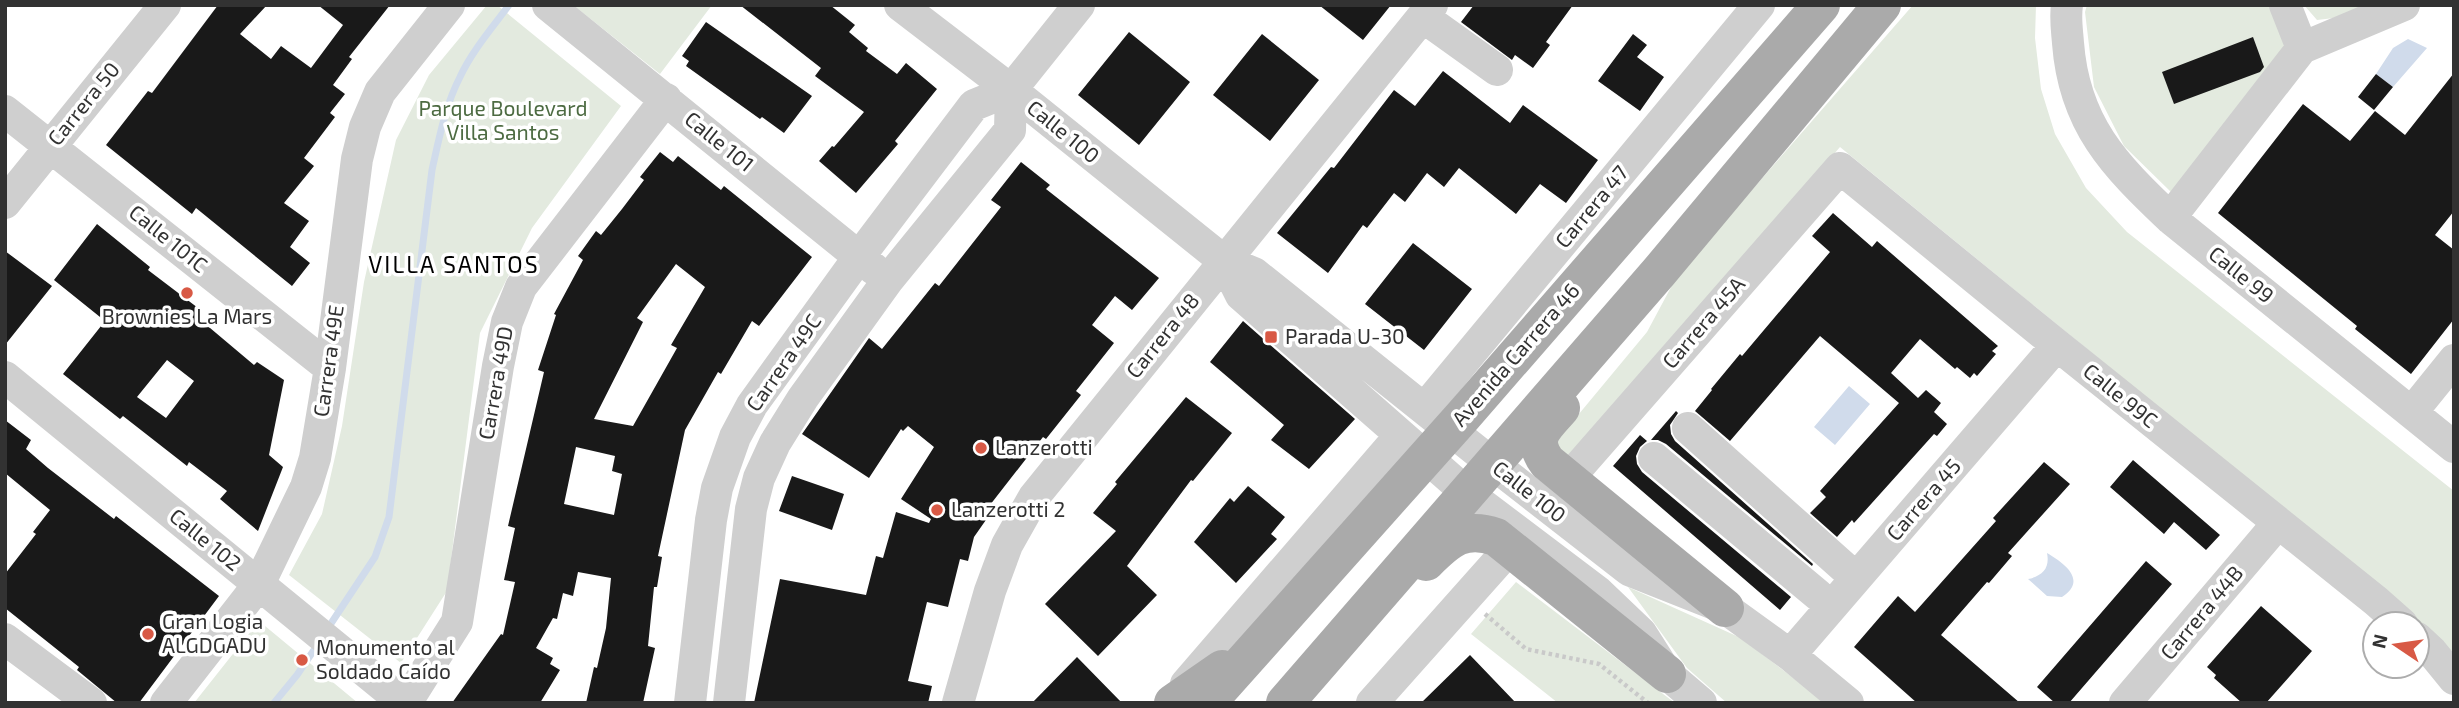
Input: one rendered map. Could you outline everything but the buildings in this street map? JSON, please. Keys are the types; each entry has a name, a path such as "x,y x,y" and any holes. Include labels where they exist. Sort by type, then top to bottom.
{"main road":[{"name":"Avenida Carrera 46","path":"1207,703 1264,639 1412,447 1821,5"},
{"path":"1285,703 1658,272 1882,5"},
{"path":"1658,272 1645,309 1541,431 1538,443 1547,462 1725,608"},
{"path":"1317,667 1334,666 1410,578 1453,538 1467,532 1480,532 1496,537 1510,548 1658,689"},
{"path":"1171,703 1264,639"}],"street":[{"name":"Carrera 50","path":"5,203 165,5"},
{"name":"Carrera 49E","path":"166,703 259,584 306,487 314,458 330,368 357,159 365,127 380,92 449,5"},
{"name":"Calle 101","path":"548,5 888,280"},
{"name":"Calle 100","path":"900,5 1011,90 1224,261 1254,273 1629,570 1725,608 1790,655 1848,703"},
{"name":"Carrera 49C","path":"690,703 711,520 725,463 752,405 974,105 1011,90 1079,5"},
{"name":"Carrera 47","path":"1438,418 1759,5"},
{"name":"Calle 99","path":"2067,5 2070,70 2082,108 2100,143 2128,178 2170,218 2454,447"},
{"path":"2285,5 2302,48"},
{"path":"2170,218 2302,48 2404,5"},
{"path":"1428,11 1497,70"},
{"name":"Carrera 48","path":"958,703 1007,545 1034,497 1428,11"},
{"name":"Carrera 49C","path":"729,703 751,509 760,478 775,443 803,398 888,280 1010,130 1011,90"},
{"name":"Carrera 49D","path":"405,703 457,622 498,366 507,322 521,286 666,99"},
{"name":"Calle 101C","path":"5,111 330,368"},
{"name":"Calle 99C","path":"1840,168 2386,610"},
{"name":"Carrera 45A","path":"1568,479 1840,168"},
{"name":"Calle 100","path":"1224,261 1241,295 1412,447 1467,493 1598,592 1641,633 1658,689 1701,703"},
{"name":"Carrera 45","path":"1790,655 2057,345"},
{"path":"2412,412 2454,360"},
{"name":"Calle 102","path":"5,377 405,703"},
{"path":"1688,428 1856,578"},
{"path":"1171,703 1412,447"},
{"path":"1654,458 1818,595"},
{"path":"1729,521 1758,489"},
{"name":"Carrera 44B","path":"2125,703 2278,523"},
{"path":"1372,703 1510,548"},
{"path":"5,639 91,703"},
{"path":"2431,651 2454,679"}],"path":[{"path":"1466,597 1526,649 1599,664 1658,689"}],"green space":[{"name":"Parque Boulevard Villa Santos","path":"487,5 497,5 621,106 532,228 480,333 447,591 401,663 289,575 322,514 342,426 364,282 396,140 429,75"},
{"name":"Parque Boulevard Villa Santos","path":"573,5 712,5 660,74"},
{"path":"1913,5 2036,5 2035,38 2041,89 2055,134 2086,188 2127,232 2454,491 2454,661 2431,641 2431,610 2396,610 2263,493 1840,147 1568,462 1557,448 1559,438 1647,332 1677,276"},
{"path":"2087,5 2271,5 2290,49 2171,192 2124,146 2094,87 2085,12"},
{"path":"2304,5 2371,5 2334,18 2317,20"},
{"path":"1516,582 1675,703 1558,703 1471,634"},
{"path":"1628,587 1741,638 1826,703 1727,703 1687,668"},
{"path":"259,621 358,703 194,703"}],"water":[{"path":"2408,39 2427,48 2393,87 2376,74 2393,48"},
{"path":"1849,386 1870,404 1835,445 1814,427"},
{"path":"2047,553 2071,572 2073,584 2070,591 2062,597 2047,596 2028,579 2038,576 2044,570"}],"waterway":[{"path":"326,631 375,557 389,517 432,170 446,111 470,58 509,5"},
{"path":"274,703 318,644"}],"place":[{"name":"Brownies La Mars","path":"187,293"},
{"name":"Parada U-30","path":"1271,337"},
{"name":"Lanzerotti","path":"981,448"},
{"name":"Lanzerotti 2","path":"937,510"},
{"name":"Gran Logia ALGDGADU","path":"148,634"},
{"name":"Monumento al Soldado Caído","path":"302,660"}],"district":[{"name":"VILLA SANTOS","path":"454,265"}]}
